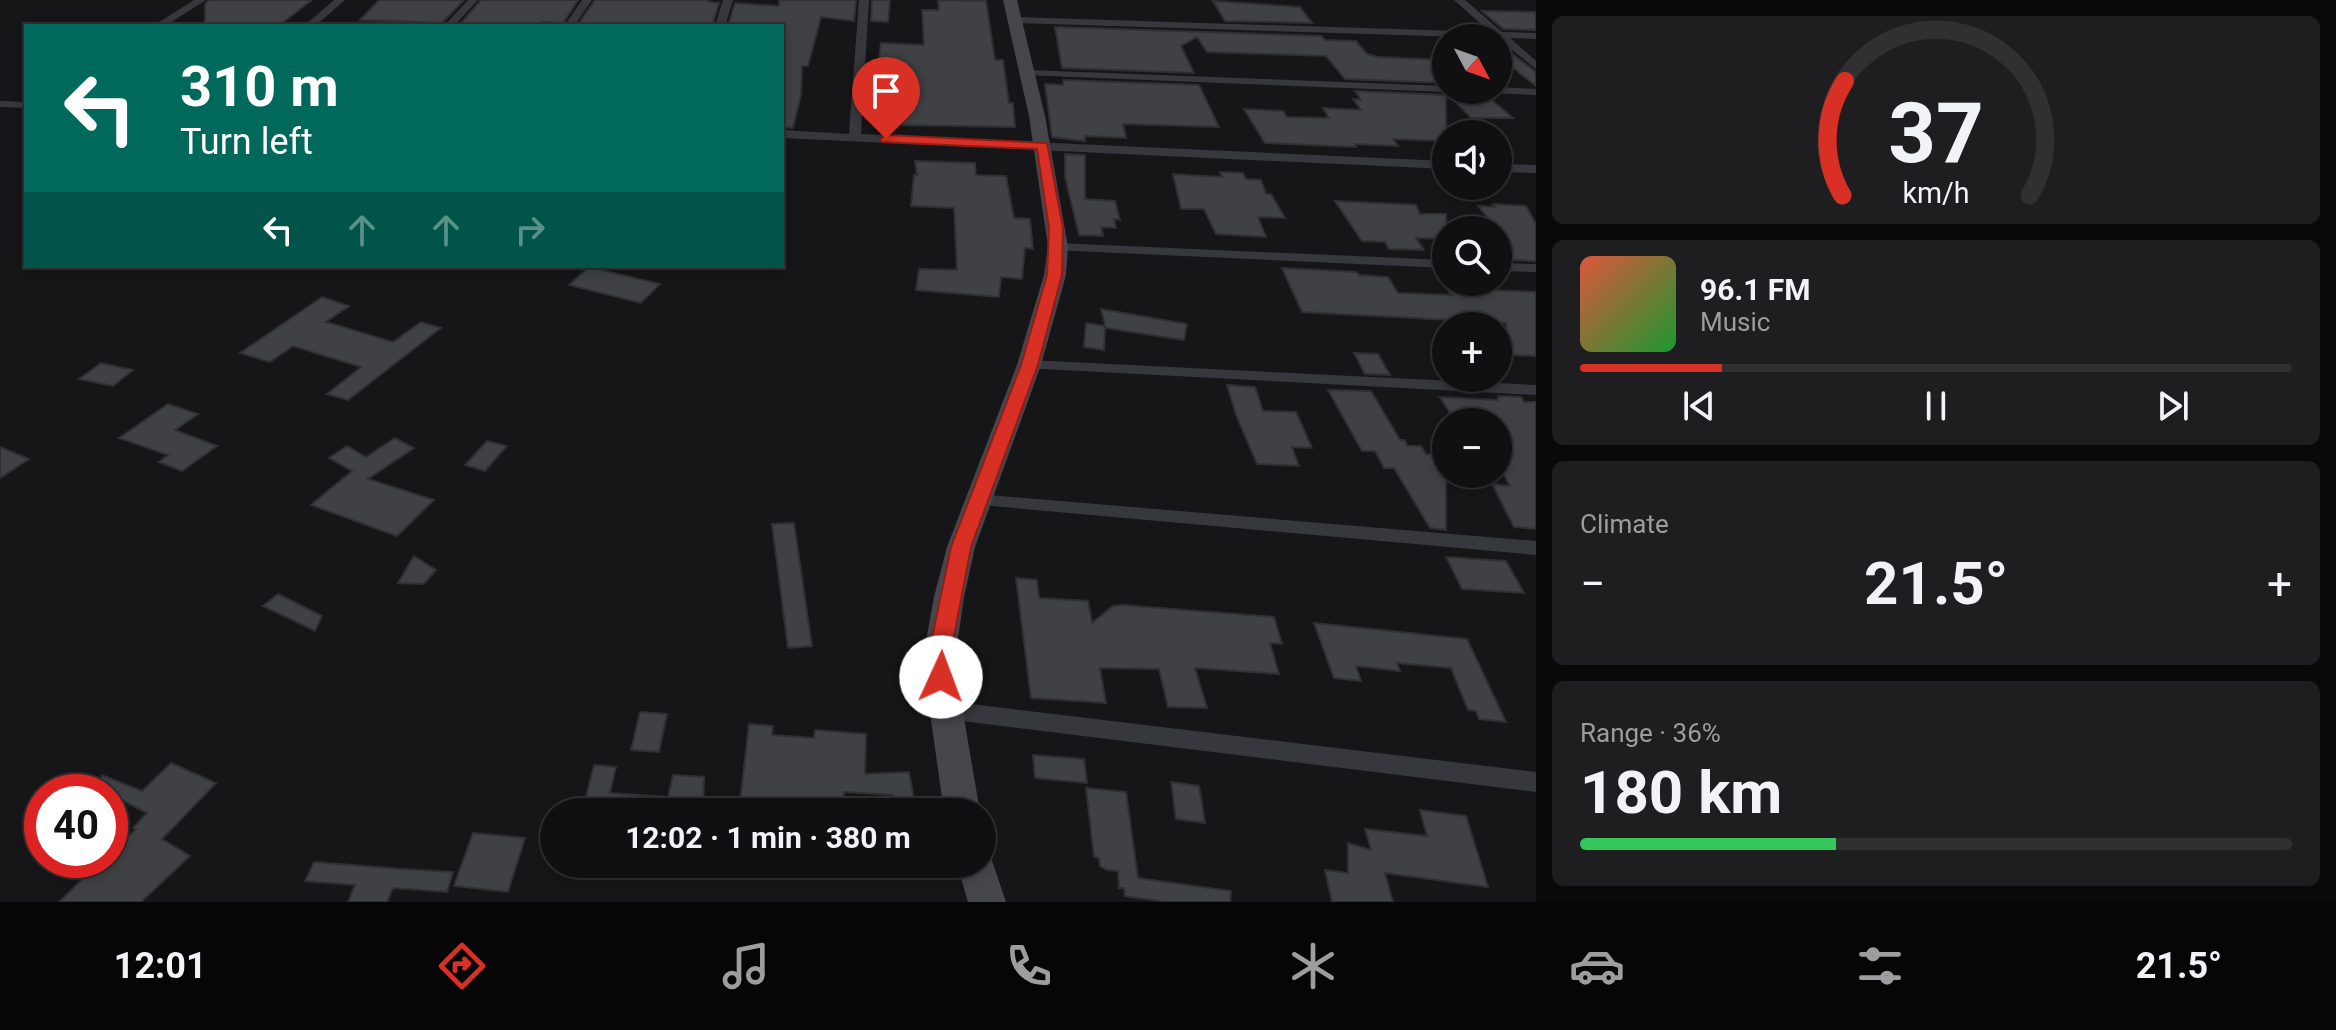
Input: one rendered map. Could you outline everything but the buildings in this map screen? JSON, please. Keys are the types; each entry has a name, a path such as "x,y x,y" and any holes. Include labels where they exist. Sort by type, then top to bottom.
{"street":[{"path":"161,24 201,0"},
{"path":"311,24 340,0"},
{"path":"451,24 473,0"},
{"path":"570,24 587,0"},
{"path":"721,24 728,0"},
{"path":"855,138 864,0"},
{"path":"1459,0 1487,24"},
{"path":"960,798 940,652 961,547 1029,365 1055,275 1058,247 1042,146 1012,10 1432,32"},
{"path":"1512,35 1536,36"},
{"path":"1512,45 1536,66"},
{"path":"1027,73 1432,88"},
{"path":"1512,91 1536,92"},
{"path":"0,104 24,105"},
{"path":"784,134 1432,164"},
{"path":"1512,168 1536,169"},
{"path":"1058,247 1432,263"},
{"path":"1512,267 1536,268"},
{"path":"1029,365 1536,390"},
{"path":"977,500 1536,548"},
{"path":"946,710 1536,782"},
{"path":"980,878 987,902"}],"route":[{"path":"886,139 1042,146 1058,247 1055,275 1029,365 961,547 940,652 941,677"}]}
